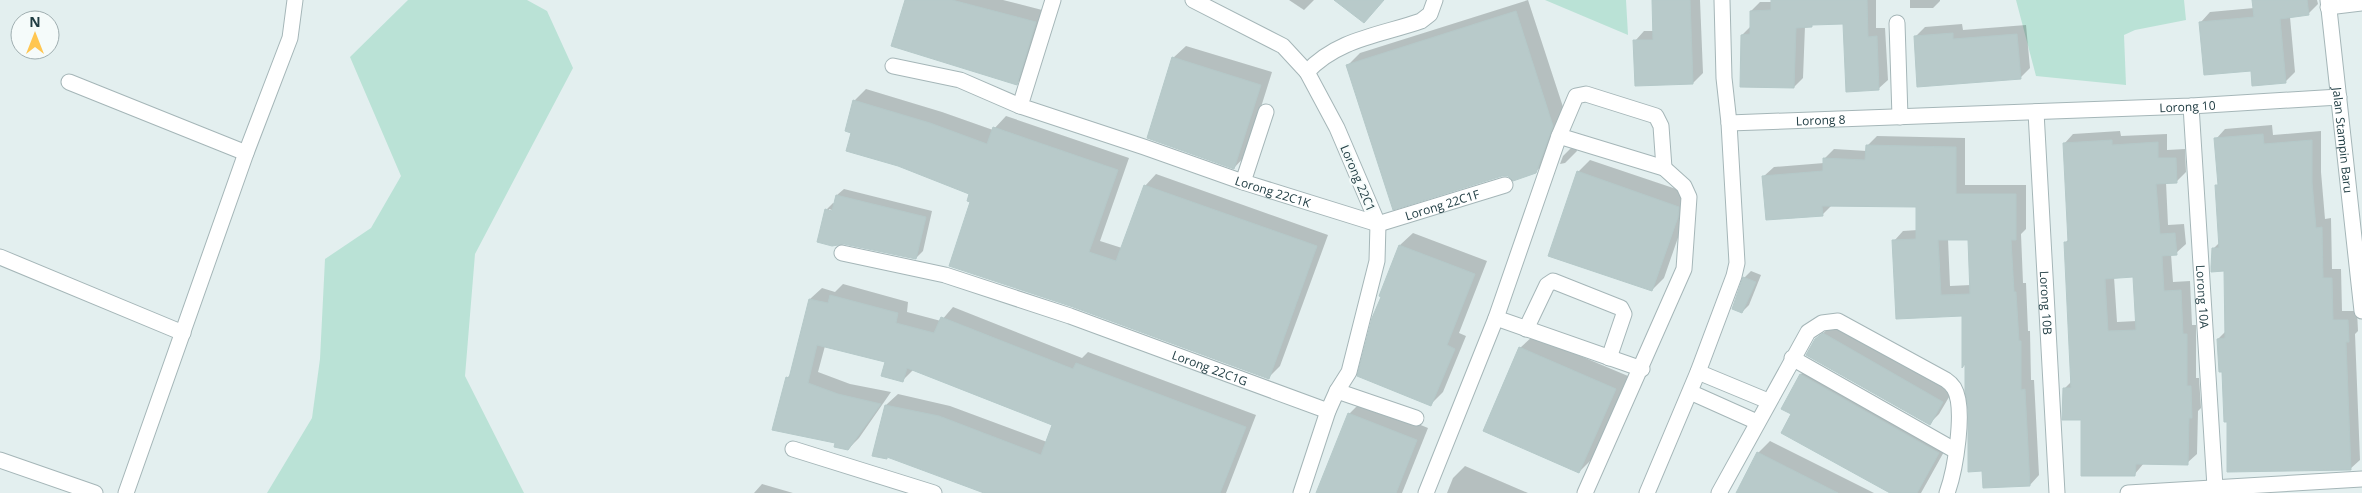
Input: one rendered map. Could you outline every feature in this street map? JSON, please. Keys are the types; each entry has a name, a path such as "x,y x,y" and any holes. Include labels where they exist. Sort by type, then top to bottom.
{"street":[{"path":"126,493 246,153 290,38 295,0"},
{"path":"1020,106 1053,0"},
{"name":"Lorong 22C1","path":"1193,0 1283,46 1307,72 1337,128 1378,224 1377,261 1349,372 1337,391 1328,411 1300,493"},
{"path":"1307,72 1318,60 1346,43 1390,32 1421,21 1430,14 1435,0"},
{"path":"1648,493 1731,289 1737,263 1729,124 1724,78 1722,0"},
{"path":"2328,3 2362,3"},
{"name":"Jalan Stampin Baru","path":"2328,3 2362,310"},
{"path":"1897,23 1900,117"},
{"name":"Lorong 22C1K","path":"893,66 960,80 1020,106 1243,182 1378,224"},
{"path":"69,82 246,153"},
{"path":"1426,493 1496,318 1559,136 1576,96 1586,94 1656,116 1661,126 1664,168"},
{"name":"Lorong 10","path":"2036,112 2191,106 2339,97"},
{"name":"Lorong 10A","path":"2191,106 2215,487"},
{"path":"1243,182 1266,112"},
{"name":"Lorong 8","path":"1729,124 2036,112"},
{"name":"Lorong 10B","path":"2036,112 2057,493"},
{"path":"1559,136 1664,168 1684,186 1688,197 1684,269 1642,369 1586,493"},
{"name":"Lorong 22C1F","path":"1378,224 1505,185"},
{"name":"Lorong 22C1G","path":"842,253 945,275 1092,325 1328,411"},
{"path":"0,257 184,333"},
{"path":"1526,329 1547,285 1553,281 1620,308 1624,314 1609,358"},
{"path":"1496,318 1642,369"},
{"path":"1719,493 1768,401 1808,332 1822,323 1838,321 1946,380 1954,389 1958,400 1960,431 1952,479 1947,493"},
{"path":"1792,358 1956,451"},
{"path":"1698,372 1768,401"},
{"path":"1337,391 1416,418"},
{"path":"1690,392 1757,422"},
{"path":"793,449 934,493"},
{"path":"0,460 94,493"},
{"path":"2128,493 2362,479"}],"green space":[{"path":"408,0 527,0 547,11 573,68 475,254 465,376 524,493 267,493 312,418 320,359 325,259 371,228 401,176 350,57"},
{"path":"1545,0 1626,0 1628,35"},
{"path":"2016,0 2184,0 2186,20 2135,30 2124,35 2126,85 2036,76"}],"building":[{"path":"905,0 952,0 1036,22 1017,85 891,46"},
{"path":"1334,0 1384,0 1364,23"},
{"path":"1652,0 1690,0 1693,84 1635,86 1633,40 1653,40"},
{"path":"1771,0 1867,0 1868,37 1877,36 1879,90 1846,92 1843,24 1812,25 1812,27 1796,28 1794,88 1740,87 1741,35 1750,34 1750,11 1771,10"},
{"path":"2252,0 2307,0 2309,15 2280,19 2286,83 2252,86 2251,71 2204,75 2199,22 2254,17"},
{"path":"1516,11 1553,126 1536,173 1513,181 1508,176 1502,176 1393,210 1346,65"},
{"path":"1953,33 1953,39 2017,34 2021,79 1917,87 1914,36"},
{"path":"1172,57 1261,85 1234,169 1147,138"},
{"path":"853,100 930,123 987,144 993,127 1118,170 1089,252 1116,261 1144,185 1317,246 1269,379 1073,307 949,266 970,202 967,201 969,194 898,166 846,151 851,133 845,131"},
{"path":"2263,134 2264,144 2312,140 2312,182 2316,228 2322,227 2323,278 2332,278 2333,320 2348,320 2349,342 2346,342 2351,470 2227,472 2227,422 2224,422 2222,372 2219,372 2217,339 2225,338 2224,271 2211,272 2212,248 2219,248 2215,185 2218,185 2214,138"},
{"path":"2112,140 2112,145 2158,142 2158,158 2176,158 2177,183 2156,184 2160,234 2175,233 2177,255 2162,256 2164,291 2181,290 2183,334 2187,334 2187,386 2191,386 2192,418 2189,418 2188,465 2136,464 2135,476 2081,476 2081,420 2062,420 2063,388 2071,388 2064,242 2068,242 2063,143","holes":["2133,277 2136,330 2108,331 2105,279"]},
{"path":"1866,145 1956,147 1956,194 2016,194 2016,240 2011,240 2014,292 2016,292 2019,341 2021,341 2021,390 2025,389 2030,486 1983,488 1982,471 1968,472 1968,410 1965,391 1965,364 1962,368 1962,316 1896,319 1892,240 1916,239 1916,207 1822,206 1823,216 1766,220 1762,176 1823,171 1823,158 1865,160","holes":["1938,240 1968,240 1970,294 1941,295"]},
{"path":"1577,171 1679,207 1678,217 1652,291 1548,256"},
{"path":"836,195 926,217 916,259 844,244 832,246 817,242 825,209 832,211"},
{"path":"1399,245 1475,274 1447,345 1455,349 1431,406 1357,376 1372,318 1381,297 1379,296"},
{"path":"1743,277 1756,282 1742,313 1732,309"},
{"path":"830,295 898,313 896,323 934,333 941,317 1073,369 1076,363 1246,427 1220,493 984,493 887,457 887,459 872,456 885,405 939,416 1041,455 1052,425 907,368 903,382 881,376 885,362 817,345 808,383 838,394 881,404 848,450 834,447 835,443 772,430 786,377 789,378 809,299 828,303"},
{"path":"1823,333 1943,402 1930,425 1806,355 1815,339"},
{"path":"1519,347 1616,389 1579,473 1483,431"},
{"path":"1800,374 1939,453 1917,493 1890,493 1781,433 1791,414 1781,409"},
{"path":"1348,413 1417,440 1396,493 1316,493"},
{"path":"1757,452 1838,493 1736,493"}]}
